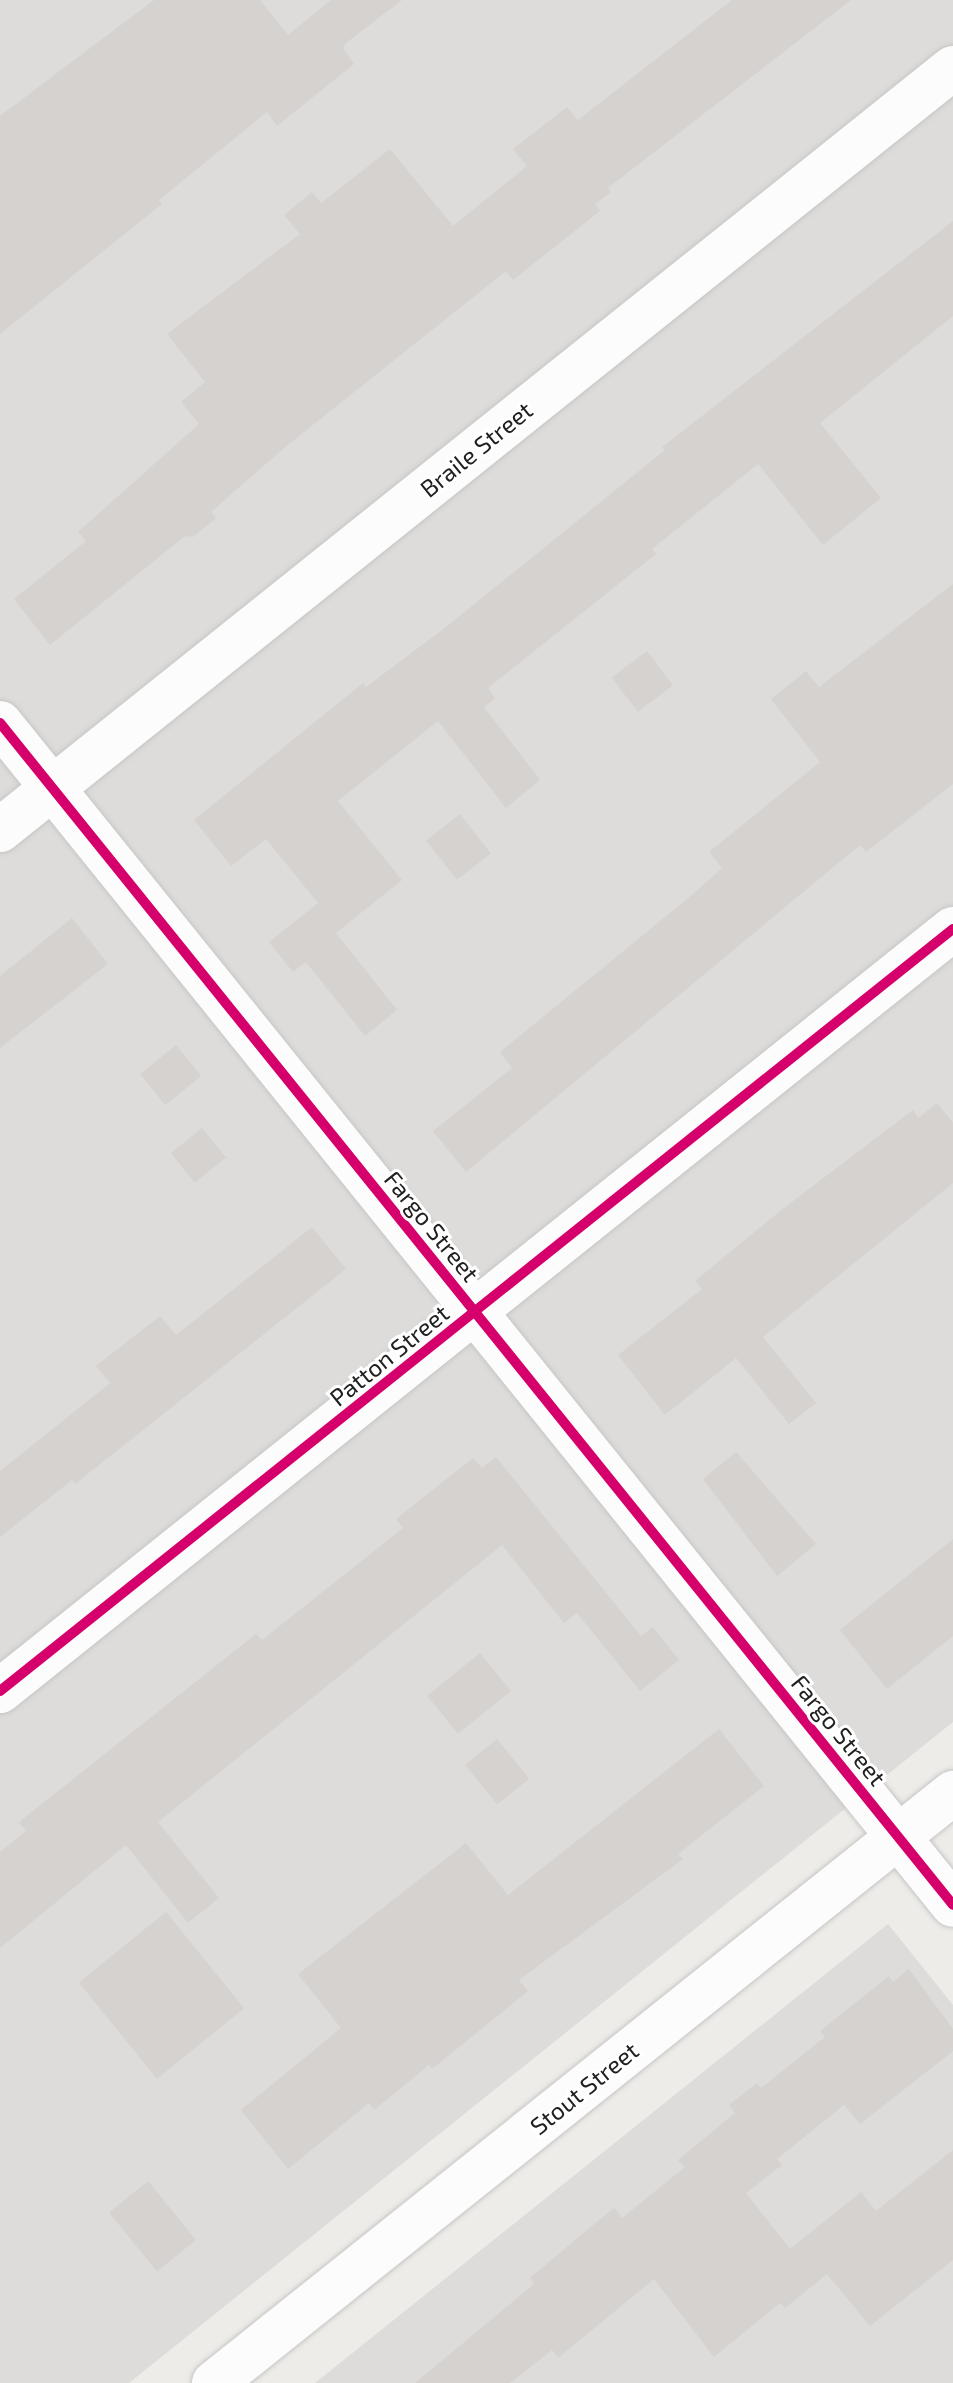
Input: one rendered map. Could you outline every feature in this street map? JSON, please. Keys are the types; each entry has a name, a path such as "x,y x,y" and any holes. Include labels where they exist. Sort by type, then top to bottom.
{"street":[{"name":"Braile Street","path":"0,830 953,68"},
{"name":"Fargo Street","path":"0,723 953,1905"},
{"name":"Patton Street","path":"0,1691 953,929"},
{"name":"Stout Street","path":"214,2383 953,1793"}],"shaded area":[{"path":"0,0 953,0 953,1722 129,2383 0,2383"},
{"path":"888,1924 953,2005 953,2383 315,2383"}],"building":[{"path":"154,0 260,0 288,35 331,0 402,0 346,43 343,48 354,64 277,126 267,112 159,200 162,204 0,334 0,116"},
{"path":"732,0 851,0 608,188 611,192 595,204 600,211 513,280 506,271 284,448 211,512 216,518 193,537 185,536 50,645 14,599 86,541 78,532 199,424 181,402 205,382 167,334 300,234 284,215 312,192 321,203 390,149 453,226 527,166 513,149 567,107 578,120"},
{"path":"953,221 953,316 820,423 881,498 823,545 758,464 652,549 656,554 488,688 495,698 484,707 540,780 506,808 438,721 338,801 402,880 336,933 397,1010 365,1036 306,962 293,972 269,942 318,903 266,839 231,866 194,820 363,683 366,687 446,627 665,450 662,447"},
{"path":"953,584 953,784 866,852 860,845 466,1172 433,1131 512,1068 500,1052 722,868 709,852 820,762 771,699 806,671 819,687"},
{"path":"647,651 673,685 638,712 612,677"},
{"path":"460,814 491,853 457,880 426,840"},
{"path":"72,918 108,964 0,1048 0,976"},
{"path":"176,1045 201,1076 165,1105 140,1074"},
{"path":"937,1103 953,1123 953,1183 763,1337 816,1403 789,1424 736,1358 665,1415 618,1355 702,1289 695,1281 780,1211 913,1110 918,1118"},
{"path":"202,1128 226,1158 195,1183 171,1153"},
{"path":"312,1227 346,1269 75,1484 72,1480 0,1537 0,1471 110,1383 96,1366 160,1316 176,1335"},
{"path":"736,1452 816,1544 777,1576 703,1479"},
{"path":"496,1457 641,1636 653,1627 679,1660 640,1691 577,1613 564,1623 502,1545 158,1822 219,1898 188,1923 126,1845 0,1948 0,1852 26,1831 19,1822 256,1634 262,1640 403,1528 396,1519 473,1458 482,1468"},
{"path":"953,1539 953,1636 887,1689 840,1630"},
{"path":"480,1653 511,1691 458,1734 427,1696"},
{"path":"719,1729 764,1786 678,1854 683,1859 519,1980 528,1991 432,2069 429,2065 374,2110 369,2103 288,2169 241,2110 341,2028 298,1974 466,1843 508,1895"},
{"path":"497,1739 529,1779 497,1804 465,1765"},
{"path":"166,1912 244,2008 157,2079 79,1982"},
{"path":"909,1969 953,2029 953,2051 860,2124 844,2105 777,2159 782,2165 746,2193 790,2249 861,2192 876,2211 953,2150 953,2260 870,2326 827,2274 785,2308 780,2303 714,2357 654,2279 558,2358 552,2350 510,2383 415,2383 534,2284 530,2278 614,2208 622,2218 685,2167 678,2160 735,2113 729,2105 757,2083 761,2088 825,2037 820,2031 889,1976 893,1982"},
{"path":"148,2181 196,2240 157,2272 109,2212"}],"cycle path":[{"path":"0,723 953,1905"},
{"path":"0,1691 953,929"}]}
